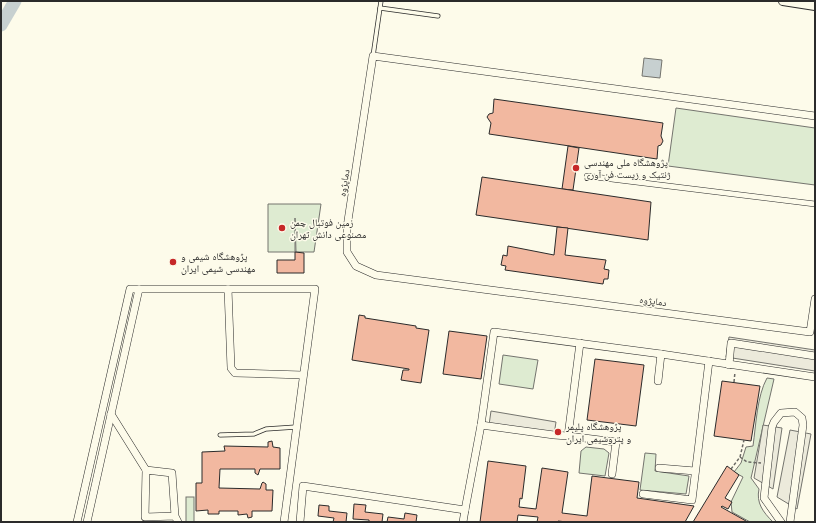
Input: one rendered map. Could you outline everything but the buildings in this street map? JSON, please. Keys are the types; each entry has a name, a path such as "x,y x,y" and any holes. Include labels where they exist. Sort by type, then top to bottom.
{"street":[{"path":"783,1 815,6"},
{"path":"373,56 815,116"},
{"name":"دماپژوه","path":"373,56 347,227 347,252 356,266 376,275 813,332 815,299"},
{"path":"587,176 815,204"},
{"path":"77,522 130,289 315,290 284,522"},
{"path":"87,522 139,289"},
{"path":"228,289 231,368 235,373 304,375"},
{"path":"463,522 481,425 494,332 661,354 815,377"},
{"path":"568,436 580,343"},
{"path":"732,365 731,343 815,356"},
{"path":"658,381 661,354"},
{"path":"643,494 692,500 709,361"},
{"path":"781,522 764,498 772,427 781,413 795,412 802,418 803,425 790,522"},
{"path":"111,414 146,470 145,517 176,519 172,472 146,470"},
{"path":"481,425 616,442 612,474"},
{"path":"659,468 695,471"},
{"path":"300,522 303,486 465,510"}],"lane":[{"path":"373,56 381,1"},
{"path":"380,8 438,16"},
{"path":"220,435 254,434 266,428 297,427"}],"path":[{"path":"732,365 734,382"},
{"path":"731,469 740,457 744,440"},
{"path":"740,457 747,462 762,464"}],"green space":[{"path":"676,108 815,128 815,185 668,166"},
{"path":"268,204 321,204 314,252 296,252 295,218 295,252 268,252"},
{"path":"503,355 538,360 533,389 499,384"},
{"path":"767,378 774,379 751,478 759,489 759,503 761,507 773,522 750,522 732,512 731,502 743,477 734,472 741,463 746,447 753,446 759,402"},
{"path":"586,447 604,449 609,453 605,476 579,473 581,451"},
{"path":"645,453 656,454 655,471 689,476 686,494 640,490"},
{"path":"186,497 194,497 194,522 186,522"}],"shaded area":[{"path":"644,58 662,60 660,78 642,76"},
{"path":"729,337 815,350 815,371 726,357"},
{"path":"491,411 556,422 554,435 489,425"},
{"path":"763,425 782,428 773,489 754,478"},
{"path":"790,430 811,434 797,509 777,497"}],"waterway":[{"path":"1,25 15,1"}],"place":[{"name":"پژوهشگاه ملی مهندسی ژنتیک و زیست فن آوری","path":"576,168"},
{"name":"زمین فوتبال چمن مصنوعی دانش تهران","path":"282,228"},
{"name":"پژوهشگاه شیمی و مهندسی شیمی ایران","path":"173,262"},
{"name":"پژوهشگاه پلیمر و پتروشیمی ایران","path":"558,432"}]}
